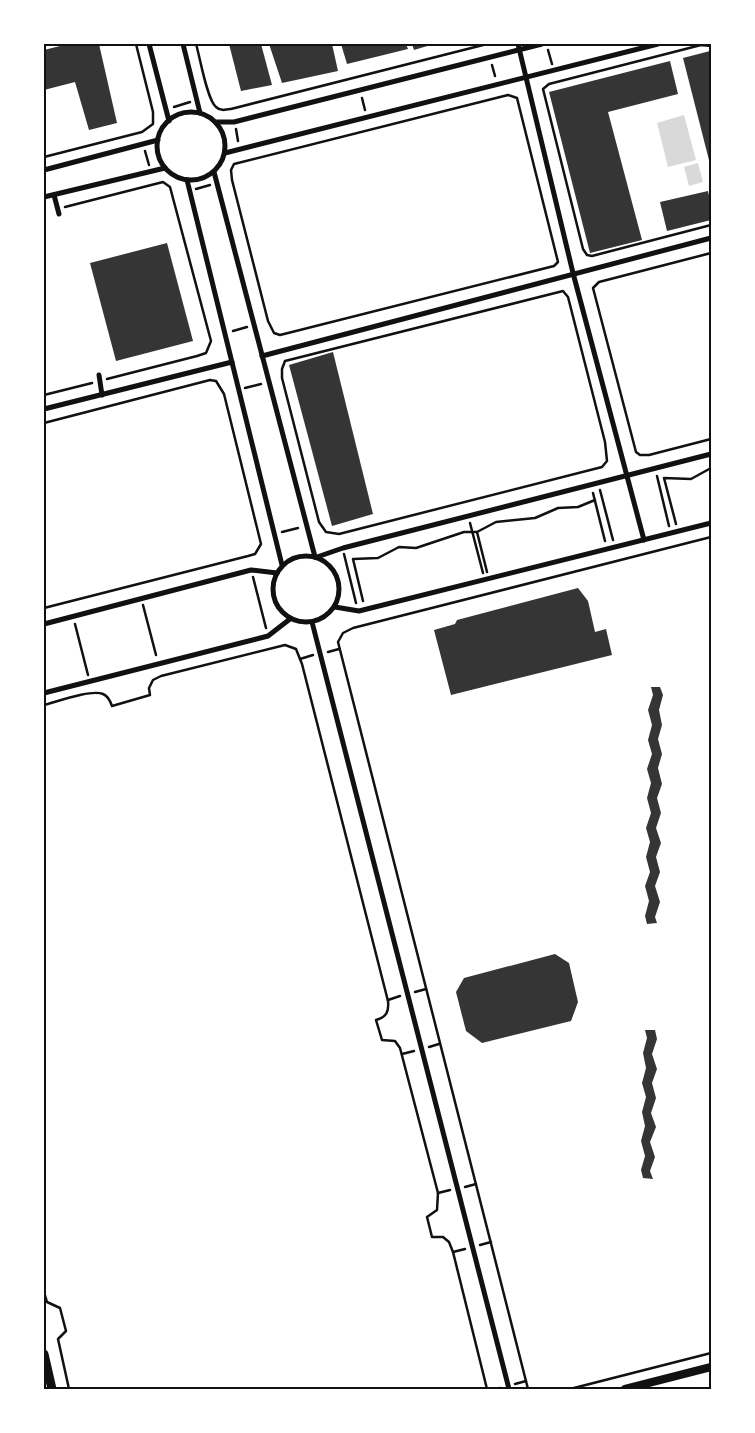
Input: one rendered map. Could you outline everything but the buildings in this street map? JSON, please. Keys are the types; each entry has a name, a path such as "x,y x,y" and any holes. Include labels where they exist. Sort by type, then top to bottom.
{"main road":[{"path":"44,1354 52,1389"}],"street":[{"path":"149,44 168,121"},
{"path":"183,44 200,113"},
{"path":"216,122 224,136 225,153 221,163 214,172 197,180 187,180 171,174 160,159 158,140 161,131 168,121 181,114 200,113 216,122 234,122 490,57 519,47 542,44"},
{"path":"225,153 658,44"},
{"path":"519,47 573,273 644,540"},
{"path":"44,170 158,140"},
{"path":"44,197 165,168"},
{"path":"214,172 316,557 333,568 338,577 339,598 328,616 312,622 299,622 290,619 282,612 273,594 277,573 282,566 298,557 316,557 343,548 711,454"},
{"path":"187,180 282,566"},
{"path":"54,195 58,212"},
{"path":"262,356 711,238"},
{"path":"44,409 232,362"},
{"path":"99,378 102,395"},
{"path":"335,607 359,612 711,523"},
{"path":"44,624 251,570 277,573"},
{"path":"44,692 268,636 290,619"},
{"path":"312,622 509,1389"},
{"path":"625,1389 711,1367"}],"path":[{"path":"44,157 140,133 153,124 153,112 136,44"},
{"path":"196,44 210,97 214,106 220,110 231,109 487,44 500,97"},
{"path":"711,46 708,44 695,45 549,84 545,86 543,93 583,249 587,255 592,256 711,226"},
{"path":"356,77 370,130"},
{"path":"511,94 517,98 558,262 554,266 288,333 280,334 274,332 268,321 231,170 234,164 370,130 511,94"},
{"path":"153,112 210,97"},
{"path":"231,109 244,162"},
{"path":"140,133 154,184"},
{"path":"189,191 232,180"},
{"path":"44,395 99,378 197,356 206,353 209,348 209,336 170,186 163,182 154,184 58,212"},
{"path":"711,253 599,282 593,288 634,449 640,456 651,455 711,440"},
{"path":"562,292 568,297 605,442 607,461 602,467 595,469 339,534 326,532 319,522 282,378 282,369 285,361 562,292"},
{"path":"209,336 268,321"},
{"path":"224,394 282,378"},
{"path":"44,423 205,382 216,381 224,394 261,538 261,544 255,554 44,608"},
{"path":"651,455 674,547"},
{"path":"676,524 664,478 691,479 711,468"},
{"path":"595,469 619,561"},
{"path":"593,490 606,542"},
{"path":"363,602 353,559 378,558 399,547 416,548 451,535 477,532 496,522 535,518 558,508 578,507 595,500"},
{"path":"464,502 488,594"},
{"path":"274,534 319,522"},
{"path":"477,532 487,573"},
{"path":"339,534 362,625"},
{"path":"528,1389 338,642 342,633 362,625 711,537"},
{"path":"248,556 272,649"},
{"path":"138,584 161,676"},
{"path":"69,602 92,693"},
{"path":"44,705 92,693 102,693 109,698 112,706 150,695 149,688 152,680 161,676 285,645 296,649 302,664 388,1001 389,1010 385,1016 376,1020 382,1040 395,1041 400,1048 438,1193 438,1210 427,1217 432,1237 443,1237 451,1247 488,1389"},
{"path":"44,1293 47,1302 60,1308 66,1331 58,1339 70,1389"},
{"path":"570,1389 711,1353"}],"shaded area":[{"path":"684,115 696,160 668,167 657,123"},
{"path":"698,163 703,182 689,186 684,167"}]}
